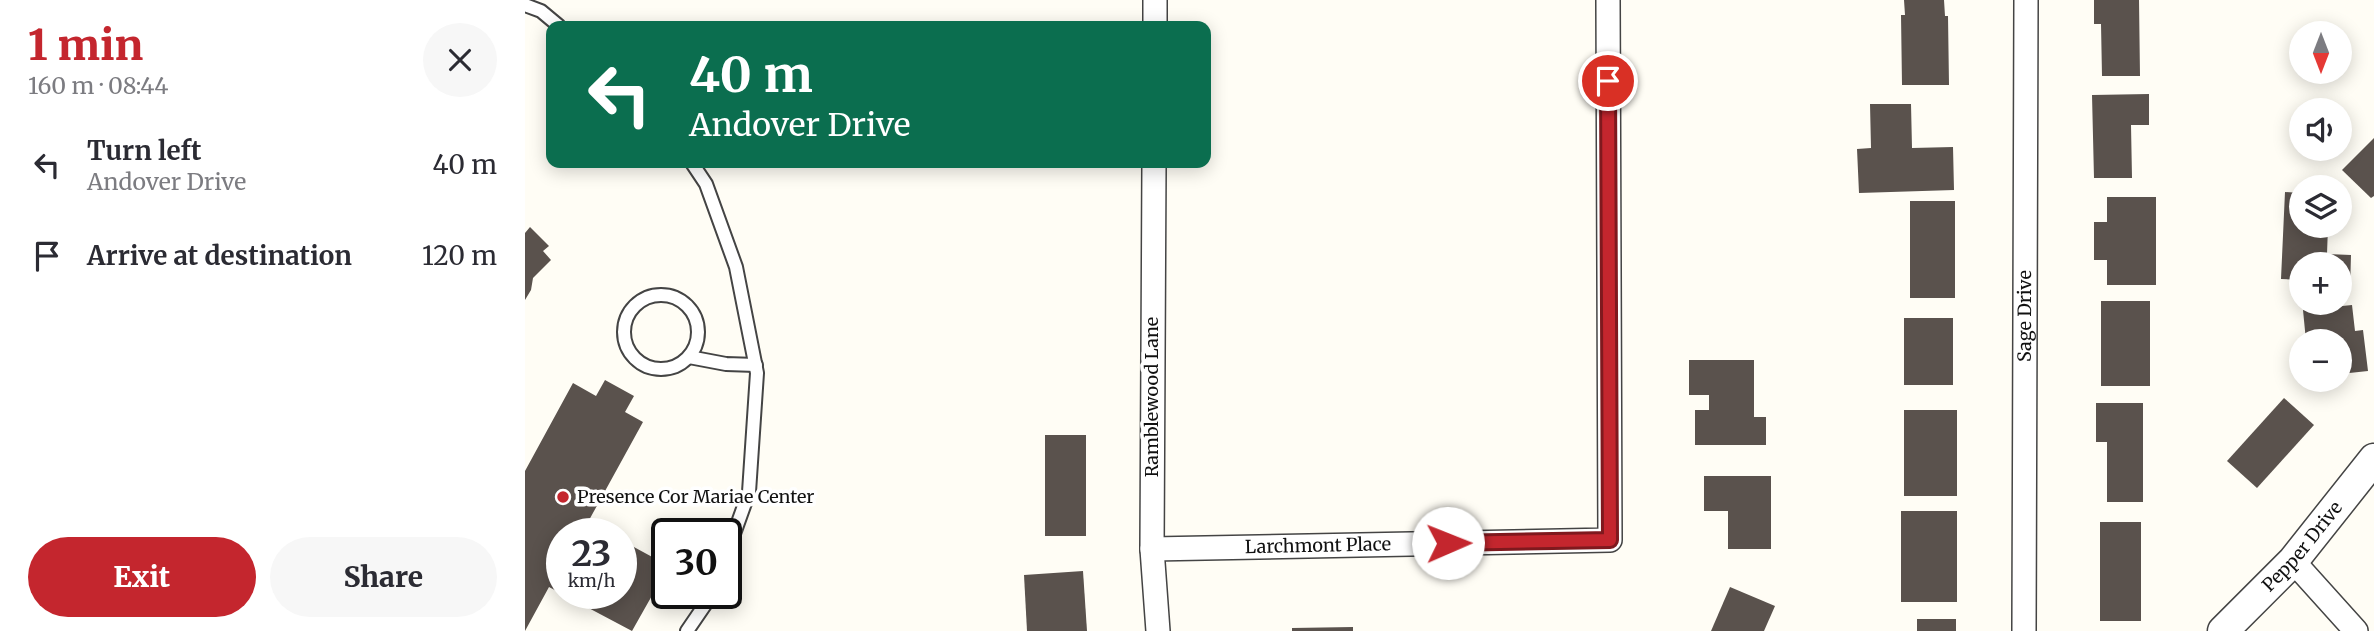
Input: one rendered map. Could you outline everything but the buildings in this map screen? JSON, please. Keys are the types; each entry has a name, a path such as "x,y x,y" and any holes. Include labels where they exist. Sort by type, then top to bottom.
{"street":[{"path":"1155,0 1155,21"},
{"name":"Larchmont Place","path":"1152,549 1610,540 1608,0"},
{"name":"Sage Drive","path":"2024,631 2026,0"},
{"name":"Ramblewood Lane","path":"1154,168 1152,549 1158,631"},
{"name":"Pepper Drive","path":"2223,631 2293,562 2374,459"},
{"path":"2293,562 2356,631"}],"lane":[{"path":"525,5 541,11 553,21"},
{"path":"695,168 706,184 736,267 756,365 749,492 740,518"},
{"path":"660,294 685,304 695,316 698,340 689,357 680,365 659,370 633,358 623,337 624,325 631,310 646,298 660,294"},
{"path":"689,357 726,364 756,365"},
{"path":"687,631 702,609"}],"place":[{"name":"Presence Cor Mariae Center","path":"563,497"}],"route":[{"path":"1448,543 1610,540 1608,81"}]}
